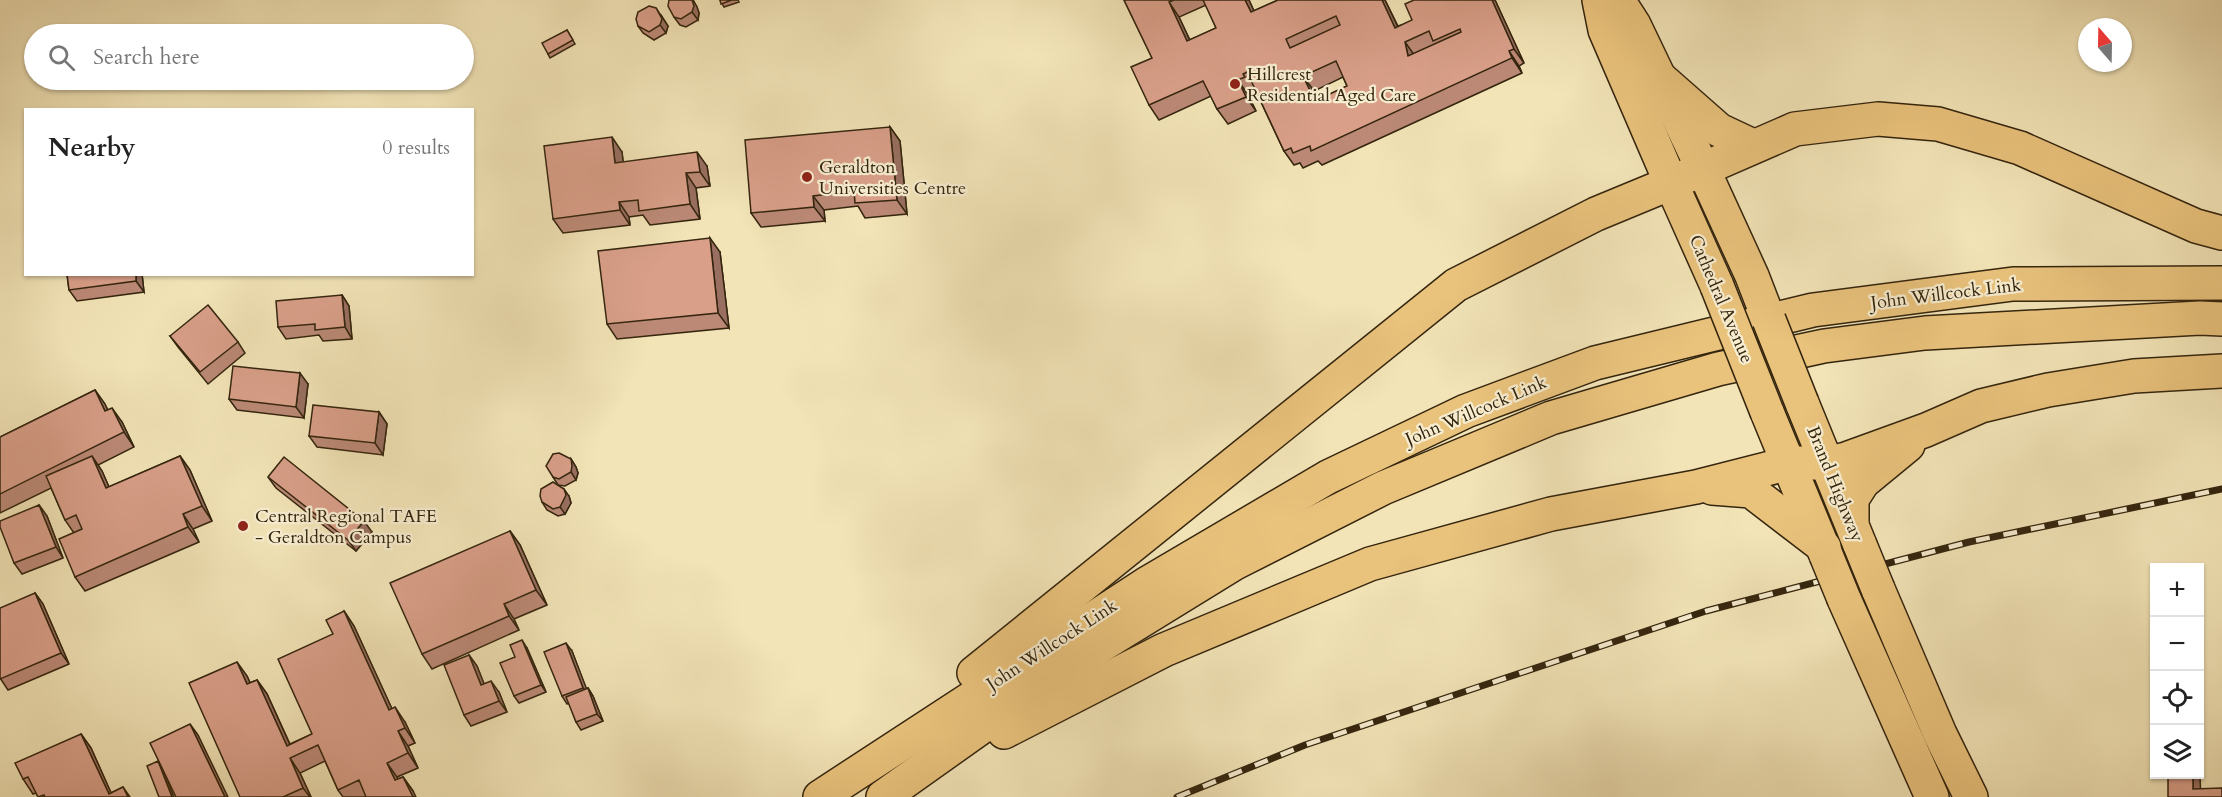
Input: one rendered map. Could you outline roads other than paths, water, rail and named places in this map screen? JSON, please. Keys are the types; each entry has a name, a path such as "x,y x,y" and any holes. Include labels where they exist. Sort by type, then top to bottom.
{"main road":[{"name":"Cathedral Avenue","path":"1599,0 1605,30 1717,286 1844,598 1932,797"},
{"path":"1618,0 1634,25 1703,169"},
{"path":"1660,79 1719,130 1753,146"},
{"path":"809,797 947,695 1456,285 1596,214 1795,129 1866,121 1938,124 2020,148 2196,226 2222,233"},
{"path":"1596,214 1623,189 1641,166 1652,138"},
{"name":"Brand Highway","path":"1703,169 1752,276 1878,589 1940,734 1971,797"},
{"name":"John Willcock Link","path":"820,797 1146,584 1328,477 1466,411 1595,363 1813,310 2013,284 2222,283"},
{"name":"John Willcock Link","path":"883,797 1066,667 1235,563 1383,488 1551,418 1718,369 1824,346 1925,333 2200,318 2222,319"},
{"path":"894,797 989,740 1164,650 1370,564 1551,514 1696,487 1790,463 1828,463 1926,430 1981,406 2048,390 2134,376 2222,370"},
{"path":"1856,535 1852,499 1863,483 1926,430"},
{"path":"1696,487 1751,491 1825,551"}],"railway":[{"path":"1177,797 1305,745 1706,611 1969,542 2222,489"}],"place":[{"name":"Hillcrest Residential Aged Care","path":"1235,84"},
{"name":"Geraldton Universities Centre","path":"807,177"},
{"name":"Central Regional TAFE - Geraldton Campus","path":"243,526"}]}
